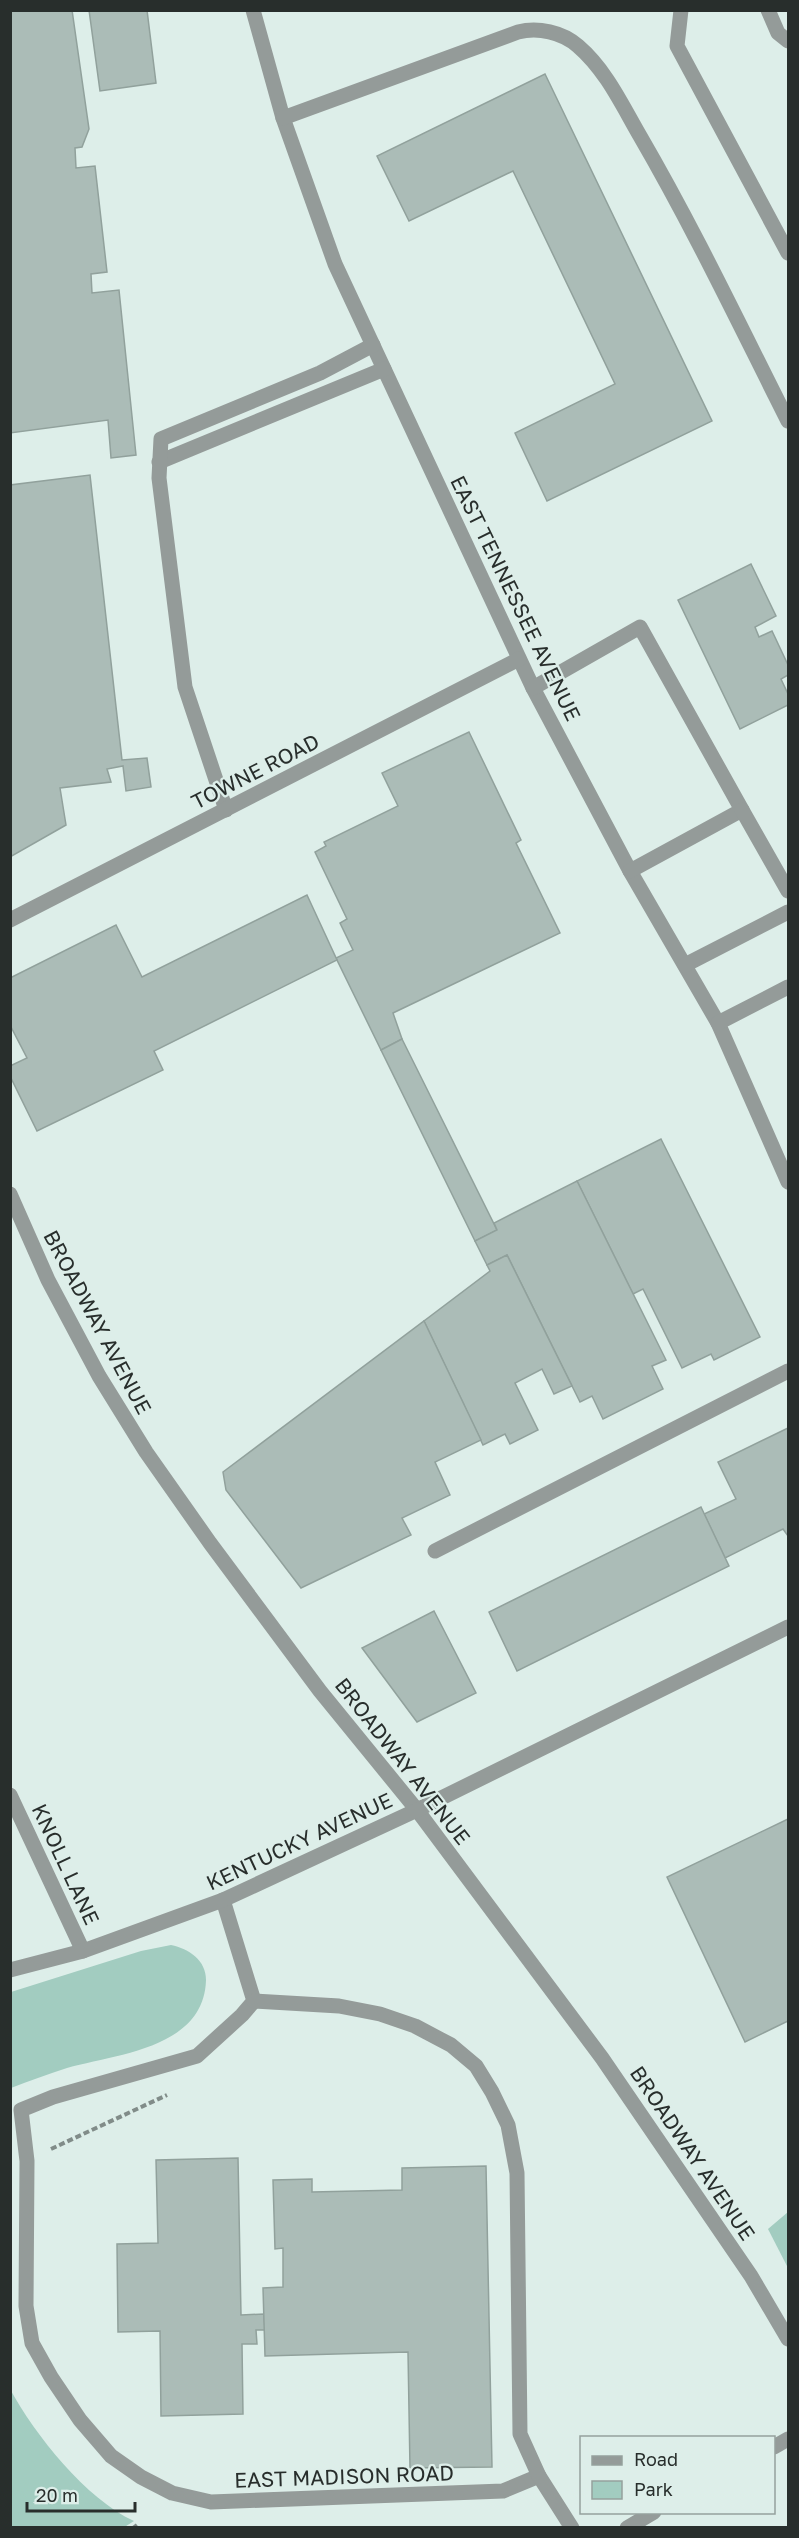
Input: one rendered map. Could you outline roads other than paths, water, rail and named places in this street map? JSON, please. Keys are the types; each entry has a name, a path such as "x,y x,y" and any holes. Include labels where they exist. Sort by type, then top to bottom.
{"street":[{"name":"EAST TENNESSEE AVENUE","path":"253,10 284,118 335,264 533,688 630,871 718,1023 789,1182"},
{"path":"681,10 677,46 789,253"},
{"path":"768,10 778,33 789,41"},
{"path":"284,118 525,31 544,31 576,44 604,76 663,177 789,421"},
{"path":"226,810 185,687 159,478 160,439 320,372 373,345"},
{"path":"159,462 384,369"},
{"path":"533,688 640,627 789,891"},
{"name":"TOWNE ROAD","path":"10,920 519,659"},
{"path":"630,871 742,810"},
{"path":"685,965 789,912"},
{"path":"718,1023 789,987"},
{"name":"BROADWAY AVENUE","path":"10,1194 58,1299 99,1376 146,1452 210,1543 320,1691 417,1810 602,2058 751,2276 789,2339"},
{"path":"435,1551 789,1371"},
{"name":"KENTUCKY AVENUE","path":"10,1970 83,1951 223,1900 417,1810 789,1627"},
{"name":"KNOLL LANE","path":"10,1795 83,1951"},
{"path":"223,1900 254,2001 339,2006 380,2014 415,2026 451,2045 476,2066 492,2092 508,2125 517,2173 520,2434 539,2476 572,2528"},
{"name":"EAST MADISON ROAD","path":"254,2001 197,2056 53,2097 21,2110 27,2161 26,2306 32,2343 51,2377 80,2420 111,2456 141,2477 172,2493 211,2502 503,2491 539,2476"},
{"path":"775,2446 789,2439"},
{"path":"627,2528 651,2514"}]}
